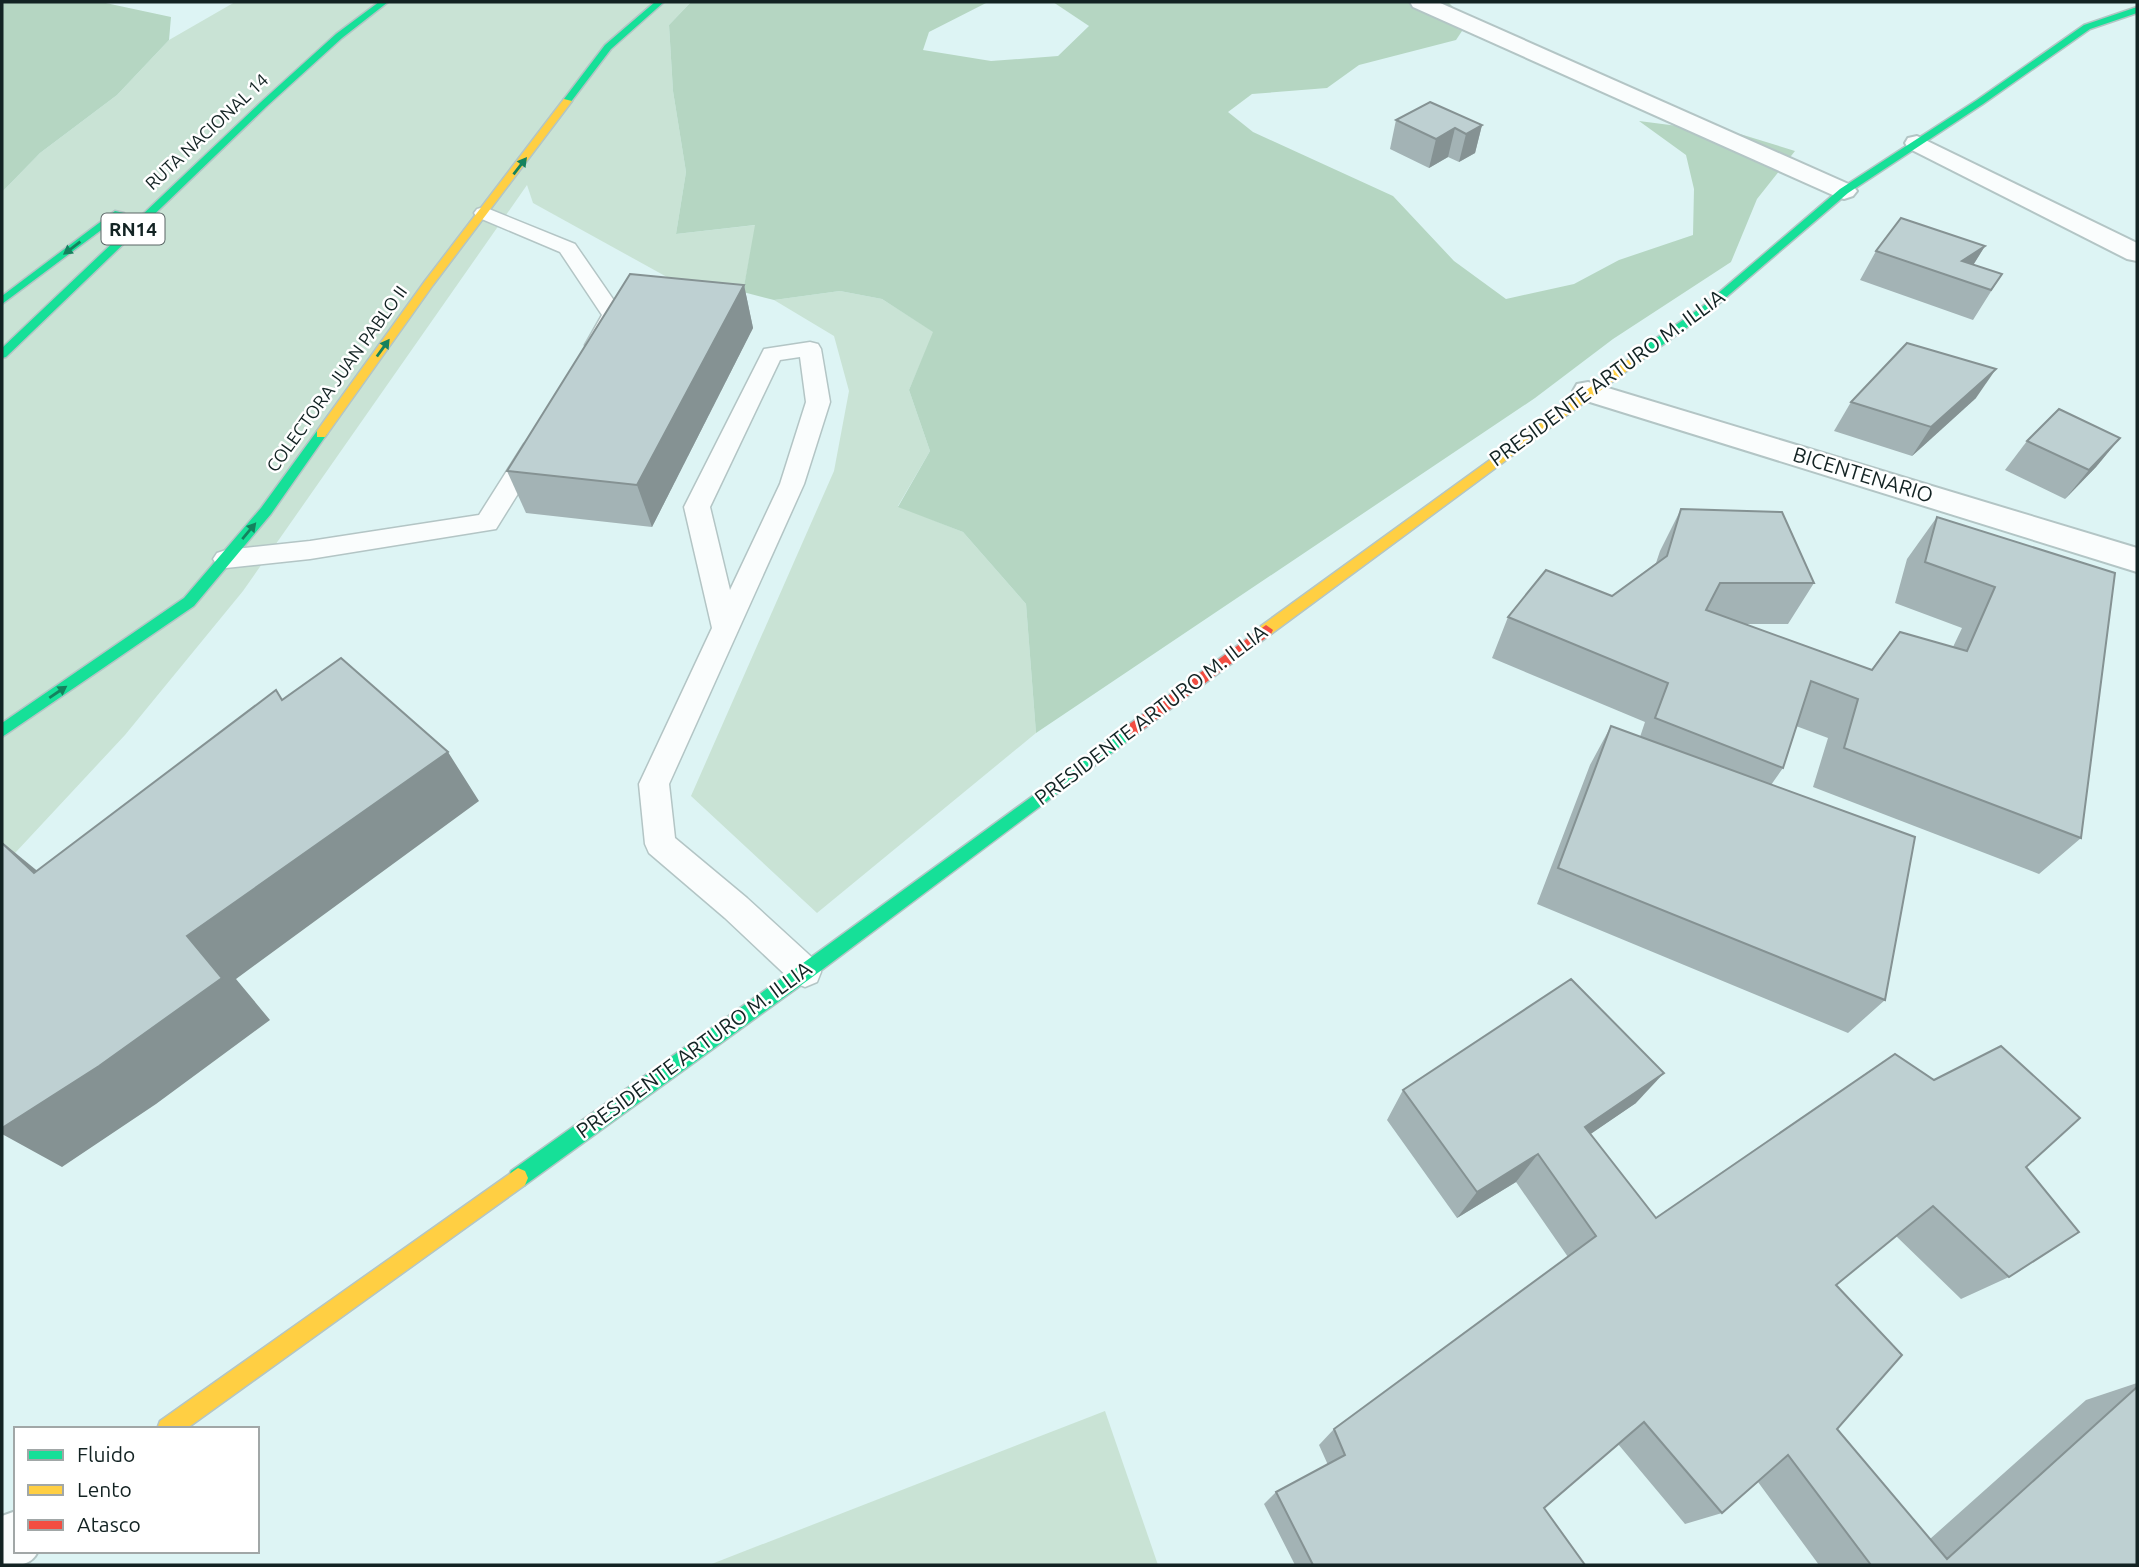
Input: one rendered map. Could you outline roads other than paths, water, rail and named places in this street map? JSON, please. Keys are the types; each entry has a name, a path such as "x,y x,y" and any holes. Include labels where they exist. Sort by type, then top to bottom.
{"main road":[{"name":"RUTA NACIONAL 14","path":"2,354 264,104 339,36 384,2"},
{"name":"COLECTORA JUAN PABLO II","path":"2,731 189,603 266,512 429,283 608,47 660,2"},
{"name":"PRESIDENTE ARTURO M. ILLIA","path":"171,1427 804,972 1588,391 1706,309 1844,191 1980,103 2087,27 2137,10"},
{"path":"155,186 264,104"},
{"path":"2,302 133,203"}],"street":[{"path":"1421,2 1844,191"},
{"path":"1917,143 2137,253"},
{"name":"BICENTENARIO","path":"1588,391 2137,559"}],"lane":[{"path":"484,213 568,248 613,315 587,360"},
{"path":"726,628 697,506 772,354 810,349 818,402 792,484 726,628 654,784 660,844 736,908 804,972"},
{"path":"226,559 310,550 487,523 547,428"}]}
